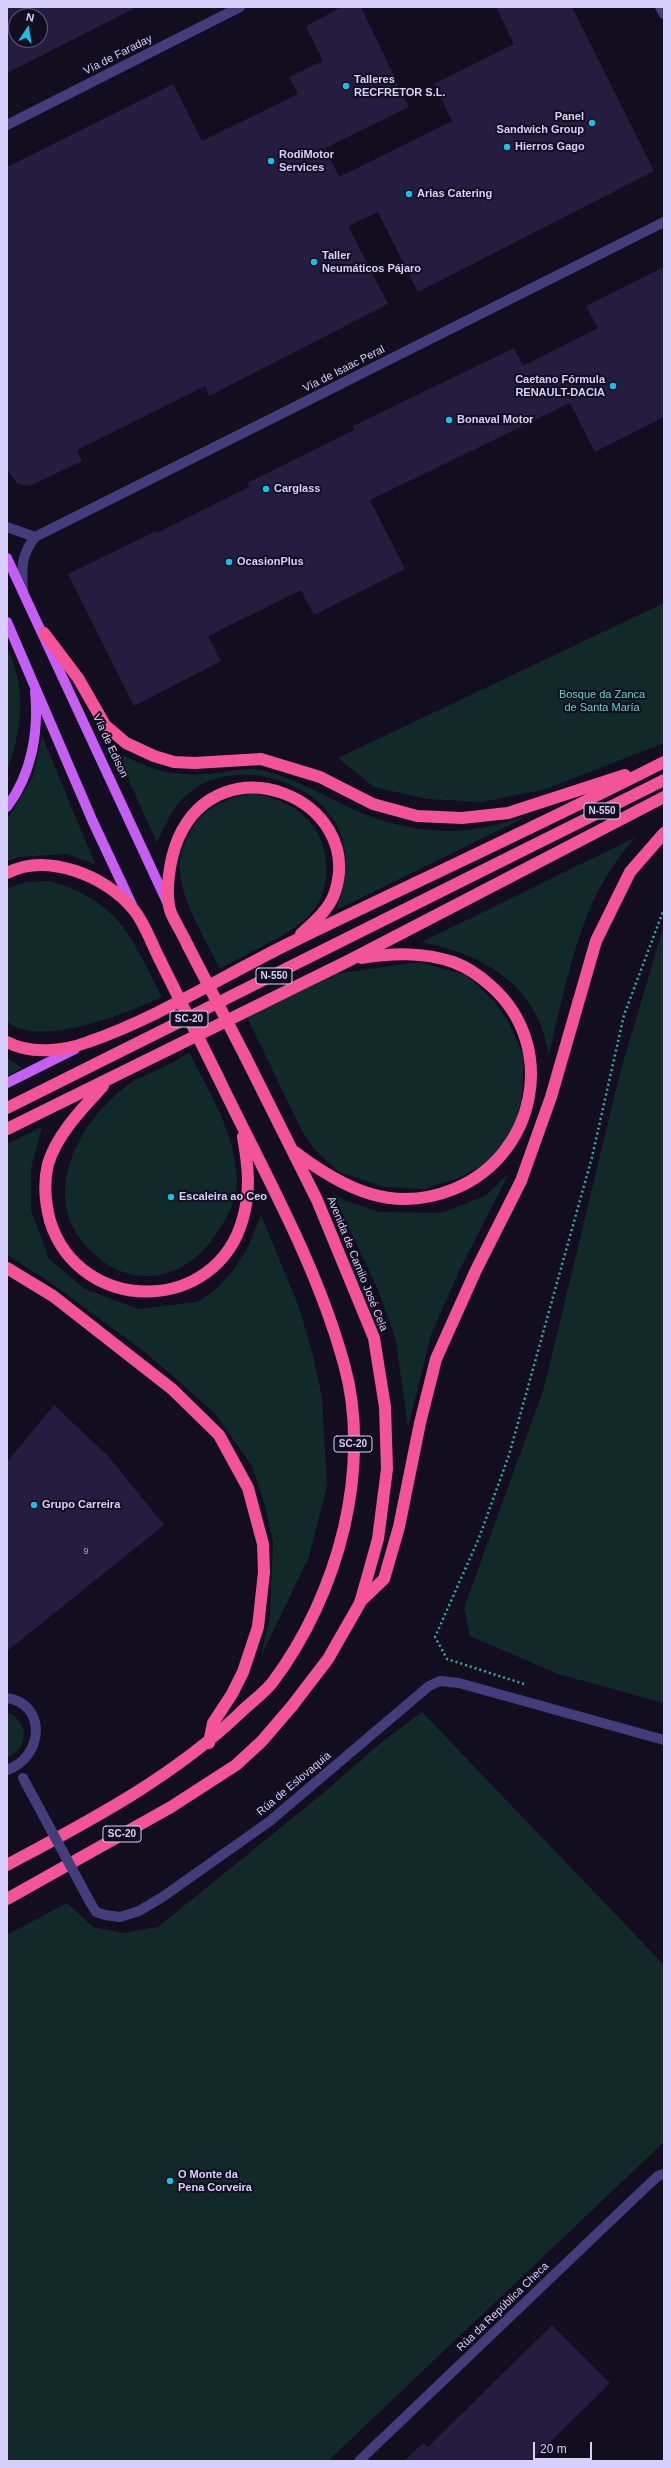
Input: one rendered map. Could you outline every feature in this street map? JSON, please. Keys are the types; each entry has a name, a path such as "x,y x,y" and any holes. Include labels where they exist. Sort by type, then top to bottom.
{"highway":[{"path":"44,633 78,678 105,725 126,743 154,756 174,762 195,763 261,759 320,776 373,804 417,816 462,818 508,813 664,762"},
{"path":"7,1042 14,1046 52,1051 87,1043 129,1026 293,942 531,830 664,762"},
{"name":"N-550","path":"7,1108 664,780"},
{"path":"171,912 169,880 172,852 184,825 208,802 233,789 259,787 279,791 295,798 312,810 325,825 336,847 338,870 335,892 322,915 293,942"},
{"path":"7,1128 106,1082 348,961 664,797"},
{"path":"360,1603 384,1579 399,1527 420,1423 436,1359 476,1270 521,1181 552,1097 577,1002 596,941 630,872 664,833"},
{"path":"7,873 15,868 34,865 69,868 103,883 134,909"},
{"name":"SC-20","path":"7,1865 110,1810 209,1743 271,1684 310,1623 336,1560 352,1493 354,1427 345,1367 329,1314 298,1239 134,909"},
{"name":"Vía de Edison","path":"171,912 188,946"},
{"name":"Avenida de Camilo José Cela","path":"7,1900 171,1807 236,1765 262,1741 292,1706 328,1659 360,1603 378,1539 387,1469 385,1407 374,1338 318,1200 188,946"},
{"path":"293,1151 326,1175 346,1186 378,1196 407,1199 439,1195 468,1183 492,1167 514,1140 526,1112 531,1082 530,1050 520,1021 502,996 480,976 455,962 422,954 387,954 348,961"},
{"path":"106,1082 77,1114 62,1135 48,1164 44,1188 46,1209 54,1232 66,1253 84,1271 104,1283 127,1291 152,1293 178,1288 202,1276 222,1258 235,1239 243,1219 248,1196 248,1166 240,1124"},
{"path":"7,1268 53,1296 172,1389 218,1435 248,1488 263,1544 264,1572 260,1613 254,1641 243,1672 232,1694 213,1722 209,1743"}],"main road":[{"name":"Vía de Edison","path":"7,558 44,633 171,912"},
{"path":"7,622 33,679 93,822 134,909"},
{"path":"7,808 29,764 36,734 37,711 33,679"},
{"path":"7,1083 87,1043"}],"street":[{"name":"Vía de Faraday","path":"7,125 240,7"},
{"path":"660,7 664,14"},
{"name":"Vía de Isaac Peral","path":"35,537 664,222"},
{"path":"7,527 35,537 26,549 22,560 23,592"},
{"name":"Rúa de Eslovaquia","path":"17,1766 96,1912 120,1917 139,1911 164,1896 270,1822 429,1686 440,1681 459,1683 664,1740"},
{"path":"7,1698 22,1704 30,1713 35,1725 36,1737 33,1749 27,1759 17,1766 7,1770"},
{"name":"Rúa da República Checa","path":"359,2461 646,2187 658,2176 664,2174"}],"path":[{"path":"529,1685 447,1659 435,1637 479,1538 509,1455 592,1157 624,1015 664,909"}],"green space":[{"name":"Bosque da Zanca de Santa María","path":"664,603 664,743 546,789 482,802 428,799 374,787 338,758"},
{"path":"7,648 18,678 20,709 16,740 7,771"},
{"path":"42,736 95,864 66,854 19,857 7,861 7,820 33,777"},
{"path":"116,752 152,768 175,773 201,774 254,769 272,773 304,785 358,812 413,828 454,831 490,826 526,817 336,910 344,877 345,854 343,843 335,822 322,806 306,793 286,783 265,777 244,775 222,777 202,784 185,796 176,806 162,830 157,843"},
{"path":"253,793 284,802 308,819 316,830 322,843 326,859 325,885 318,904 303,921 269,943 220,969 198,928 185,896 181,881 180,866 182,852 194,826 207,812 224,802"},
{"path":"636,837 617,860 601,885 589,912 570,968 549,1055 543,1031 533,1010 521,992 488,965 446,948 422,942"},
{"path":"49,881 73,889 92,899 108,911 131,939 162,997 107,1019 84,1026 61,1030 40,1032 21,1029 7,1021 7,889 26,882"},
{"path":"664,925 664,1703 558,1674 470,1636 464,1608 544,1388 620,1073"},
{"path":"419,962 466,975 494,1001 508,1021 524,1056 522,1097 512,1135 488,1163 456,1179 424,1189 384,1187 339,1172 314,1149 301,1129 247,1017 335,974"},
{"path":"189,1053 220,1114 232,1147 236,1164 237,1181 234,1198 222,1226 199,1254 186,1264 171,1272 155,1276 127,1273 110,1266 88,1248 82,1241 70,1220 65,1198 67,1176 73,1154 84,1133 98,1113 114,1096 135,1080"},
{"path":"7,1058 22,1068 7,1076"},
{"path":"42,1127 31,1168 31,1210 49,1259 85,1289 138,1309 197,1302 214,1291 233,1271 248,1247 261,1215 299,1307 312,1352 322,1397 327,1486 309,1557 261,1656 270,1615 273,1542 265,1506 252,1466 216,1415 181,1383 147,1354 47,1280 7,1255 7,1144"},
{"path":"509,1173 459,1271 431,1335 408,1427 396,1341 379,1292 333,1193 343,1200 379,1212 441,1213 485,1196"},
{"path":"7,1712 20,1722 24,1735 20,1748 15,1753 7,1757"},
{"path":"422,1712 664,1965 664,2142 328,2461 7,2461 7,1935 67,1903 93,1927 123,1933 158,1927 322,1794 383,1741"}],"building":[{"path":"7,7 137,7 7,73"},
{"path":"342,7 361,7 409,107 325,148 339,177 452,121 434,84 514,44 496,7 572,7 654,171 418,292 378,212 348,226 388,304 209,396 205,386 77,450 82,461 32,485 26,486 17,483 7,469 7,167 173,84 202,141 298,94 289,77 323,61 306,26"},
{"path":"664,267 664,417 595,452 570,403 370,500 405,569 314,615 301,590 208,636 221,661 134,706 68,574 156,531 157,533 249,487 247,483 354,430 353,426 514,348 523,366 598,328 586,306"},
{"path":"54,1405 109,1457 164,1525 7,1651 7,1462"},
{"path":"552,2325 610,2383 531,2461 404,2461 423,2443 428,2447"}],"place":[{"name":"Talleres RECFRETOR S.L.","path":"346,86"},
{"name":"Panel Sandwich Group","path":"592,123"},
{"name":"Hierros Gago","path":"507,147"},
{"name":"RodiMotor Services","path":"271,161"},
{"name":"Arias Catering","path":"409,194"},
{"name":"Taller Neumáticos Pájaro","path":"314,262"},
{"name":"Caetano Fórmula RENAULT-DACIA","path":"613,386"},
{"name":"Bonaval Motor","path":"449,420"},
{"name":"Carglass","path":"266,489"},
{"name":"OcasionPlus","path":"229,562"},
{"name":"Escaleira ao Ceo","path":"171,1197"},
{"name":"Grupo Carreira","path":"34,1505"},
{"name":"O Monte da Pena Corveira","path":"170,2181"}]}
